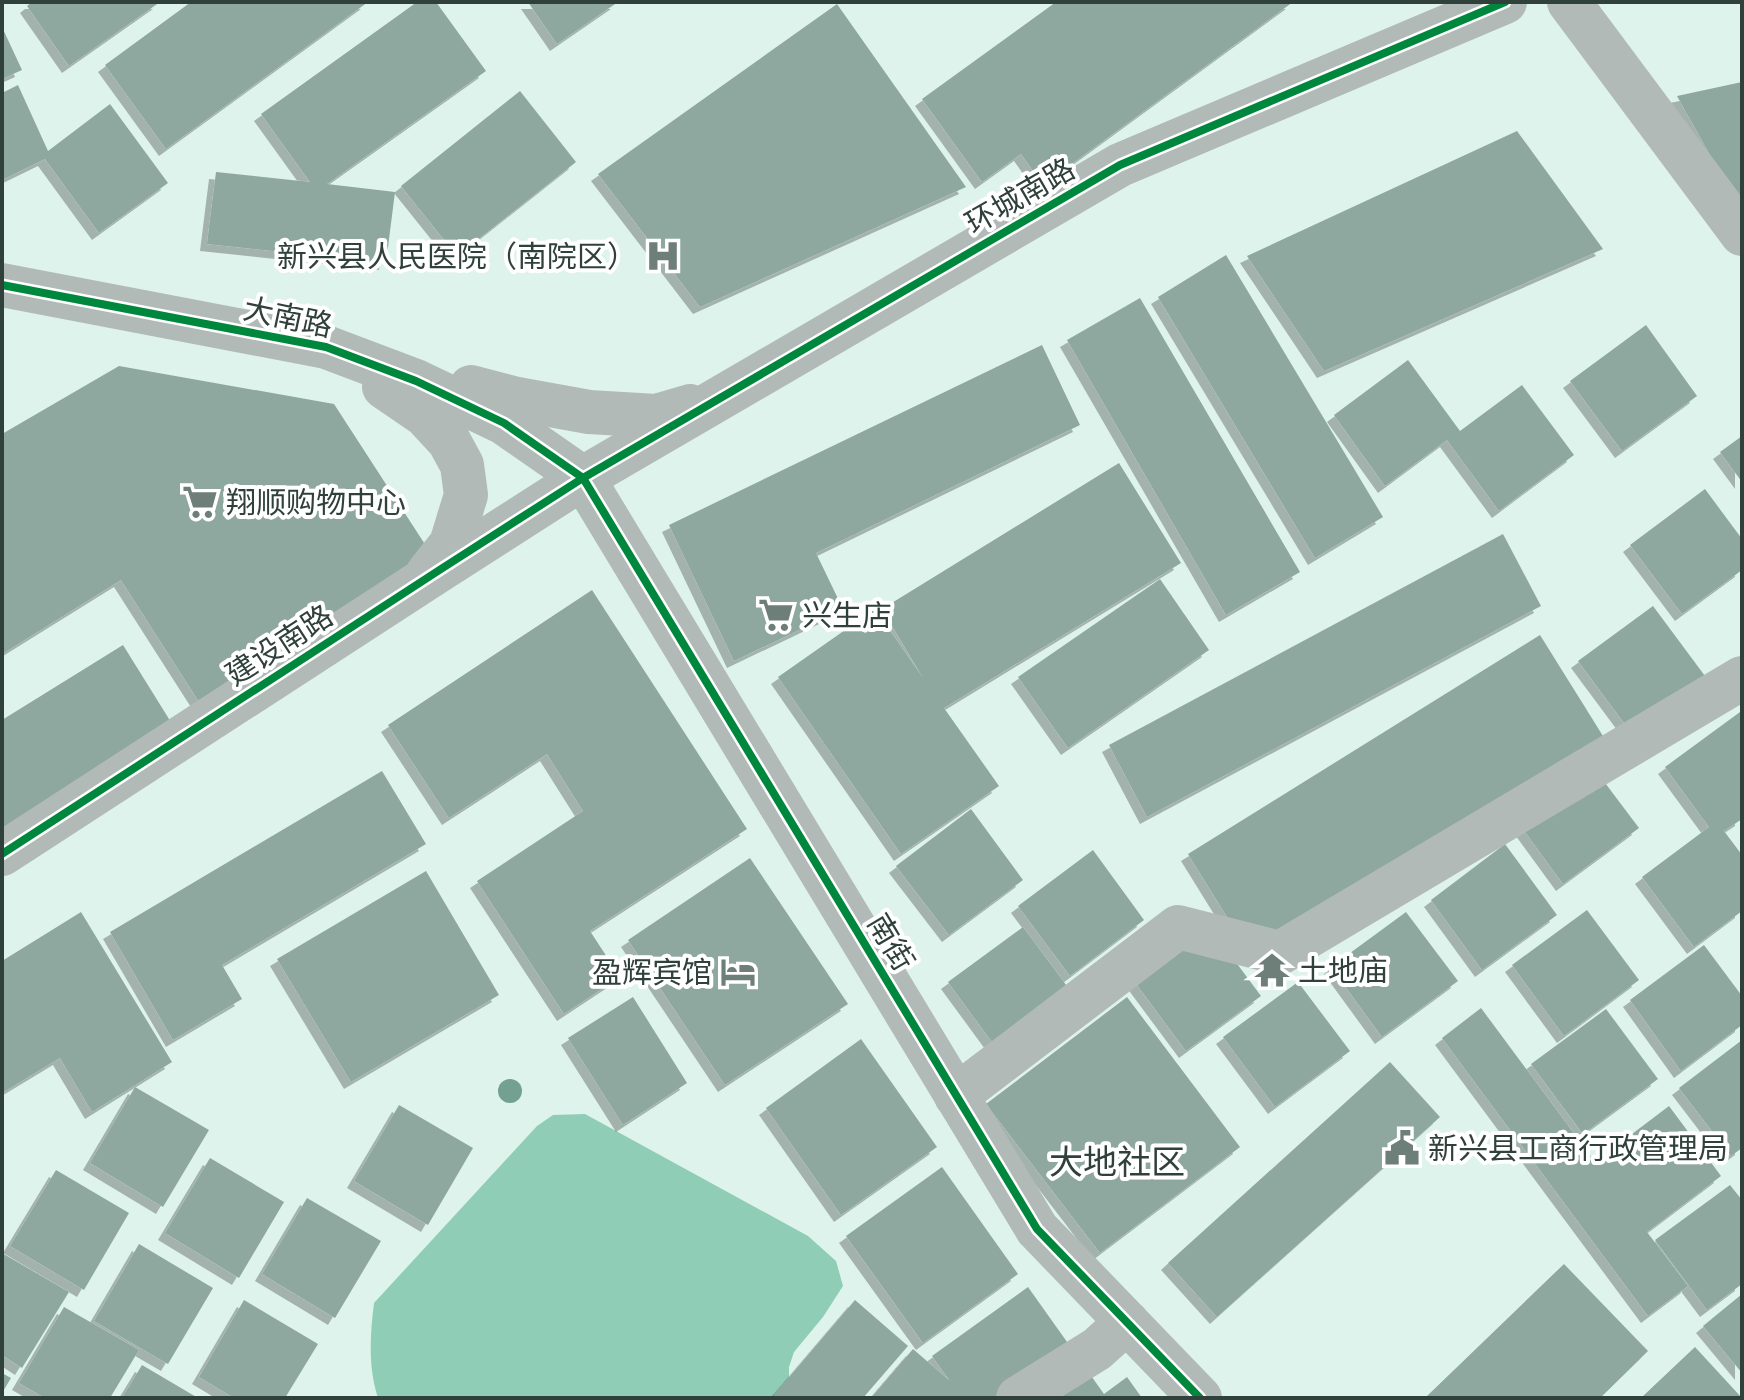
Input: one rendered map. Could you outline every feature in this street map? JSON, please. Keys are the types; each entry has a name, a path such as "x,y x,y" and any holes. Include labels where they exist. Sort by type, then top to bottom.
{"street":[{"name":"环城南路","path":"583,478 1120,165 1505,2"},
{"path":"1569,2 1742,234"},
{"name":"大南路","path":"2,285 326,347 416,381 504,423 583,478"},
{"path":"326,347 517,399 589,412 656,416 741,387"},
{"path":"326,347 425,415 449,441 462,465 466,495 451,544 423,580"},
{"name":"建设南路","path":"2,854 583,478"},
{"name":"南街","path":"583,478 1037,1229 1200,1398"},
{"path":"956,1096 1178,927 1280,953 1738,687"},
{"path":"1018,1398 1097,1349 1127,1322"}],"shaded area":[{"path":"585,1114 808,1236 836,1261 843,1286 823,1317 794,1352 789,1367 789,1398 378,1398 371,1351 374,1303 537,1126 553,1115"}],"building":[{"path":"32,2 160,2 69,66 27,6"},
{"path":"191,2 368,2 166,149 105,65"},
{"path":"417,2 436,2 486,71 327,184 395,192 386,263 207,244 216,172 310,182 261,114"},
{"path":"528,2 618,2 557,44"},
{"path":"1056,2 1293,2 1043,185 1021,154 982,182 922,99"},
{"path":"837,4 966,187 700,307 598,174"},
{"path":"2,27 22,70 2,79"},
{"path":"1742,82 1742,212 1677,96"},
{"path":"18,85 48,151 110,104 168,183 99,233 45,159 2,180 2,93"},
{"path":"520,91 576,162 457,256 401,186"},
{"path":"1517,131 1603,249 1324,371 1247,256"},
{"path":"1226,255 1383,517 1315,558 1158,297"},
{"path":"1140,298 1300,572 1226,615 1067,340"},
{"path":"1646,325 1697,396 1622,451 1570,381"},
{"path":"1042,345 1080,425 816,553 843,609 734,661 669,525"},
{"path":"1408,360 1460,431 1522,385 1574,455 1499,511 1447,440 1385,486 1334,415"},
{"name":"翔顺购物中心","path":"119,366 334,404 441,569 210,719 121,580 2,654 2,434"},
{"path":"1742,436 1742,482 1720,452"},
{"path":"1119,463 1181,563 944,708 999,786 901,854 778,677 875,609 923,678 882,609"},
{"path":"1705,489 1742,539 1742,570 1682,614 1630,545"},
{"path":"1503,534 1541,606 1147,817 1109,745"},
{"path":"1160,579 1209,650 1068,748 1018,677"},
{"path":"592,590 747,829 590,931 620,977 564,1014 477,881 583,811 547,754 449,818 388,725"},
{"path":"1653,606 1705,676 1630,731 1578,661"},
{"path":"1540,635 1603,736 1250,954 1188,854"},
{"path":"123,645 174,727 2,833 2,720"},
{"path":"1740,712 1742,819 1724,831 1742,855 1742,911 1694,947 1642,877 1709,827 1665,767"},
{"path":"1587,759 1639,828 1563,884 1512,814"},
{"path":"382,771 426,844 222,965 242,999 173,1040 110,932"},
{"path":"971,809 1023,880 949,935 896,866"},
{"path":"1505,844 1557,915 1482,970 1431,900"},
{"path":"1093,850 1144,920 1070,976 1018,906"},
{"name":"盈辉宾馆","path":"750,858 848,1004 725,1085 628,940"},
{"path":"426,871 499,995 351,1082 277,959"},
{"path":"1587,910 1639,980 1564,1036 1512,965"},
{"path":"81,912 172,1062 92,1112 60,1058 2,1093 2,961"},
{"path":"1406,912 1458,981 1382,1037 1331,967"},
{"path":"1209,926 1261,996 1186,1051 1134,981"},
{"path":"1023,927 1075,997 1000,1053 948,982"},
{"path":"1704,945 1742,996 1742,1025 1681,1071 1630,1000"},
{"path":"1298,982 1350,1051 1275,1107 1223,1037"},
{"path":"633,997 687,1083 623,1125 568,1038"},
{"path":"1127,997 1240,1147 1100,1253 986,1104"},
{"path":"1481,1008 1595,1162 1669,1106 1721,1176 1647,1232 1688,1286 1648,1316 1442,1038"},
{"path":"1606,1009 1658,1079 1583,1134 1531,1064"},
{"path":"861,1039 937,1147 841,1215 766,1108"},
{"path":"1742,1040 1742,1148 1731,1156 1679,1088"},
{"path":"1390,1062 1440,1117 1217,1317 1168,1263"},
{"path":"135,1087 209,1130 163,1207 90,1163"},
{"path":"399,1105 473,1148 428,1225 354,1181"},
{"path":"210,1158 284,1202 239,1278 165,1233"},
{"path":"942,1167 1018,1274 923,1343 846,1236"},
{"path":"56,1170 129,1213 84,1290 10,1246"},
{"path":"1730,1185 1742,1200 1742,1284 1707,1310 1655,1240"},
{"path":"307,1198 381,1241 335,1318 262,1274"},
{"path":"139,1244 213,1288 168,1364 94,1321"},
{"path":"2,1253 69,1292 22,1368 2,1355"},
{"path":"1564,1264 1648,1351 1600,1398 1425,1398"},
{"path":"1028,1287 1104,1394 1127,1377 1142,1398 871,1398 913,1349 950,1381 932,1356"},
{"path":"1742,1294 1742,1373 1703,1326"},
{"path":"244,1300 318,1344 285,1398 234,1398 199,1377"},
{"path":"855,1300 908,1346 863,1398 778,1398 774,1395"},
{"path":"64,1307 139,1350 110,1398 45,1398 19,1383"},
{"path":"1695,1347 1742,1398 1641,1398"},
{"path":"142,1365 198,1398 122,1398"},
{"path":"2,1373 11,1378 2,1393"}],"cycle path":[{"path":"2,854 583,478 1120,165 1505,2"},
{"path":"2,285 326,347 416,381 504,423 583,478 1037,1229 1200,1398"}],"place":[{"name":"新兴县人民医院（南院区）","path":"663,256"},
{"name":"翔顺购物中心","path":"200,502"},
{"name":"兴生店","path":"776,615"},
{"name":"土地庙","path":"1272,970"},
{"name":"盈辉宾馆","path":"738,972"},
{"name":"新兴县工商行政管理局","path":"1402,1148"}],"district":[{"name":"大地社区","path":"1117,1162"}]}
